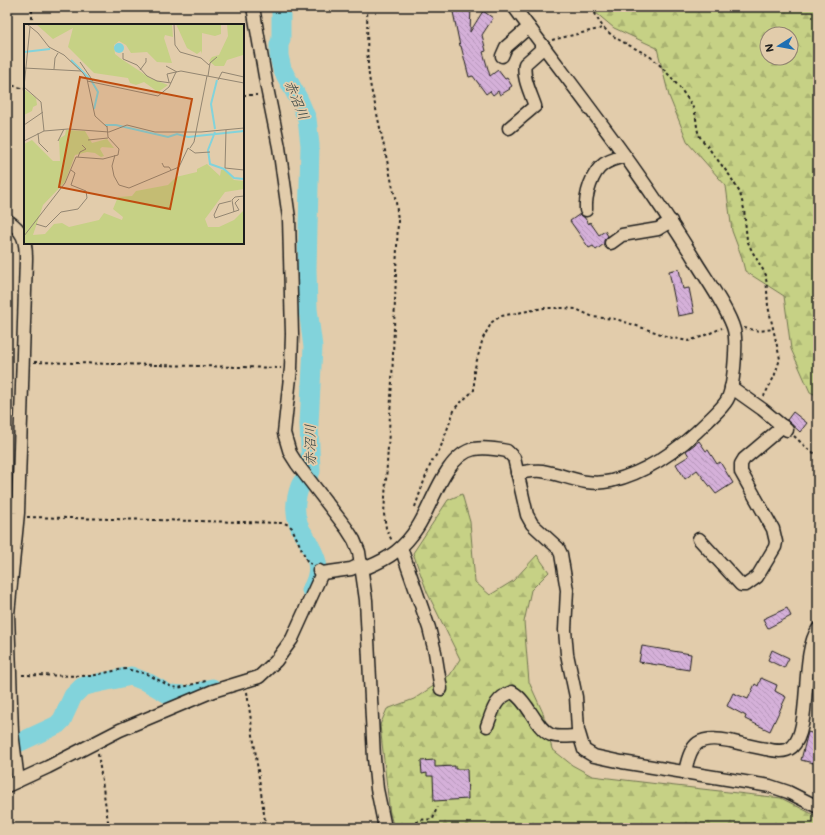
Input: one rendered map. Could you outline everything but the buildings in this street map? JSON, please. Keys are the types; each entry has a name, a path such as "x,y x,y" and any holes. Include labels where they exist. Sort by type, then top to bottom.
{"street":[{"path":"253,7 268,96 279,147 289,218 292,302 291,368 284,433 290,453 354,540 359,552 362,564 368,623 374,758 377,789 385,828"},
{"path":"514,7 625,156 671,221 732,325 735,340 731,387 727,400 691,438 651,466 610,481 590,483 539,470 517,473"},
{"path":"502,56 506,47 529,28"},
{"path":"509,128 535,106 524,67 542,45"},
{"path":"586,210 587,195 592,180 600,167 609,161 625,156"},
{"path":"7,220 19,230 24,241"},
{"path":"611,243 622,236 658,229 671,221"},
{"path":"25,244 22,362 8,614 12,783 48,767 120,730 213,691 260,677 284,651 298,627 317,569 351,569 362,564"},
{"path":"699,539 741,584 746,585 757,577 776,542 776,537 770,523 741,472 741,464 744,458 785,428 759,406 731,387"},
{"path":"362,564 368,567 384,561 399,549 417,529 446,472 464,453 473,449 487,448 507,451 514,458 527,515 532,524 558,548 562,554 566,590 565,630 567,654 576,697 579,736 584,750 594,756 685,773 776,787 818,807"},
{"path":"399,549 429,628 435,652 441,689"},
{"path":"685,773 687,761 693,748 703,740 718,739 775,751 787,750 793,747 802,723 811,645 818,629"},
{"path":"488,726 499,698 504,694 512,692 519,695 543,730 558,737 579,736"}],"path":[{"path":"32,7 32,24"},
{"path":"367,7 370,88 374,100 396,202 398,220 392,381 384,514 386,528 399,549"},
{"path":"593,7 603,28 620,41 650,57 672,79 695,112 700,137 736,185 742,201 747,240 766,275 768,306 780,359 774,378 759,406"},
{"path":"542,45 603,28"},
{"path":"7,84 24,89"},
{"path":"244,95 268,96"},
{"path":"414,509 431,463 440,449 455,408 474,390 474,371 483,338 496,318 554,307 576,309 593,317 616,319 668,337 688,341 728,325 760,331 773,328"},
{"path":"22,362 291,368"},
{"path":"785,428 810,451 818,455"},
{"path":"14,514 284,523 292,528 307,561 317,569"},
{"path":"10,675 86,676 118,670 131,670 147,674 170,686 180,688 209,680"},
{"path":"246,680 266,828"},
{"path":"96,743 109,828"},
{"path":"415,828 415,824 419,820 434,819 437,807"}],"green space":[{"path":"589,7 818,7 818,396 810,392 791,349 784,296 745,271 732,231 726,186 688,143 669,96 657,48 614,28"},
{"path":"462,494 470,522 475,582 490,595 513,581 537,555 549,572 531,590 524,622 529,682 543,713 552,749 572,765 592,776 781,798 818,817 818,828 394,828 390,814 380,725 387,709 414,699 450,675 460,659 427,592 413,553 448,500"}],"waterway":[{"name":"赤沼川","path":"281,7 281,39 279,45 279,56 282,69 299,100 307,119 310,145 307,269 308,309 313,347 309,424 311,471 300,486 296,509 299,526 317,562 317,575 311,590"},
{"name":"赤沼川","path":"7,753 16,744 57,725 62,720 73,696 82,687 131,676 149,683 168,694 186,695 212,688"}]}
